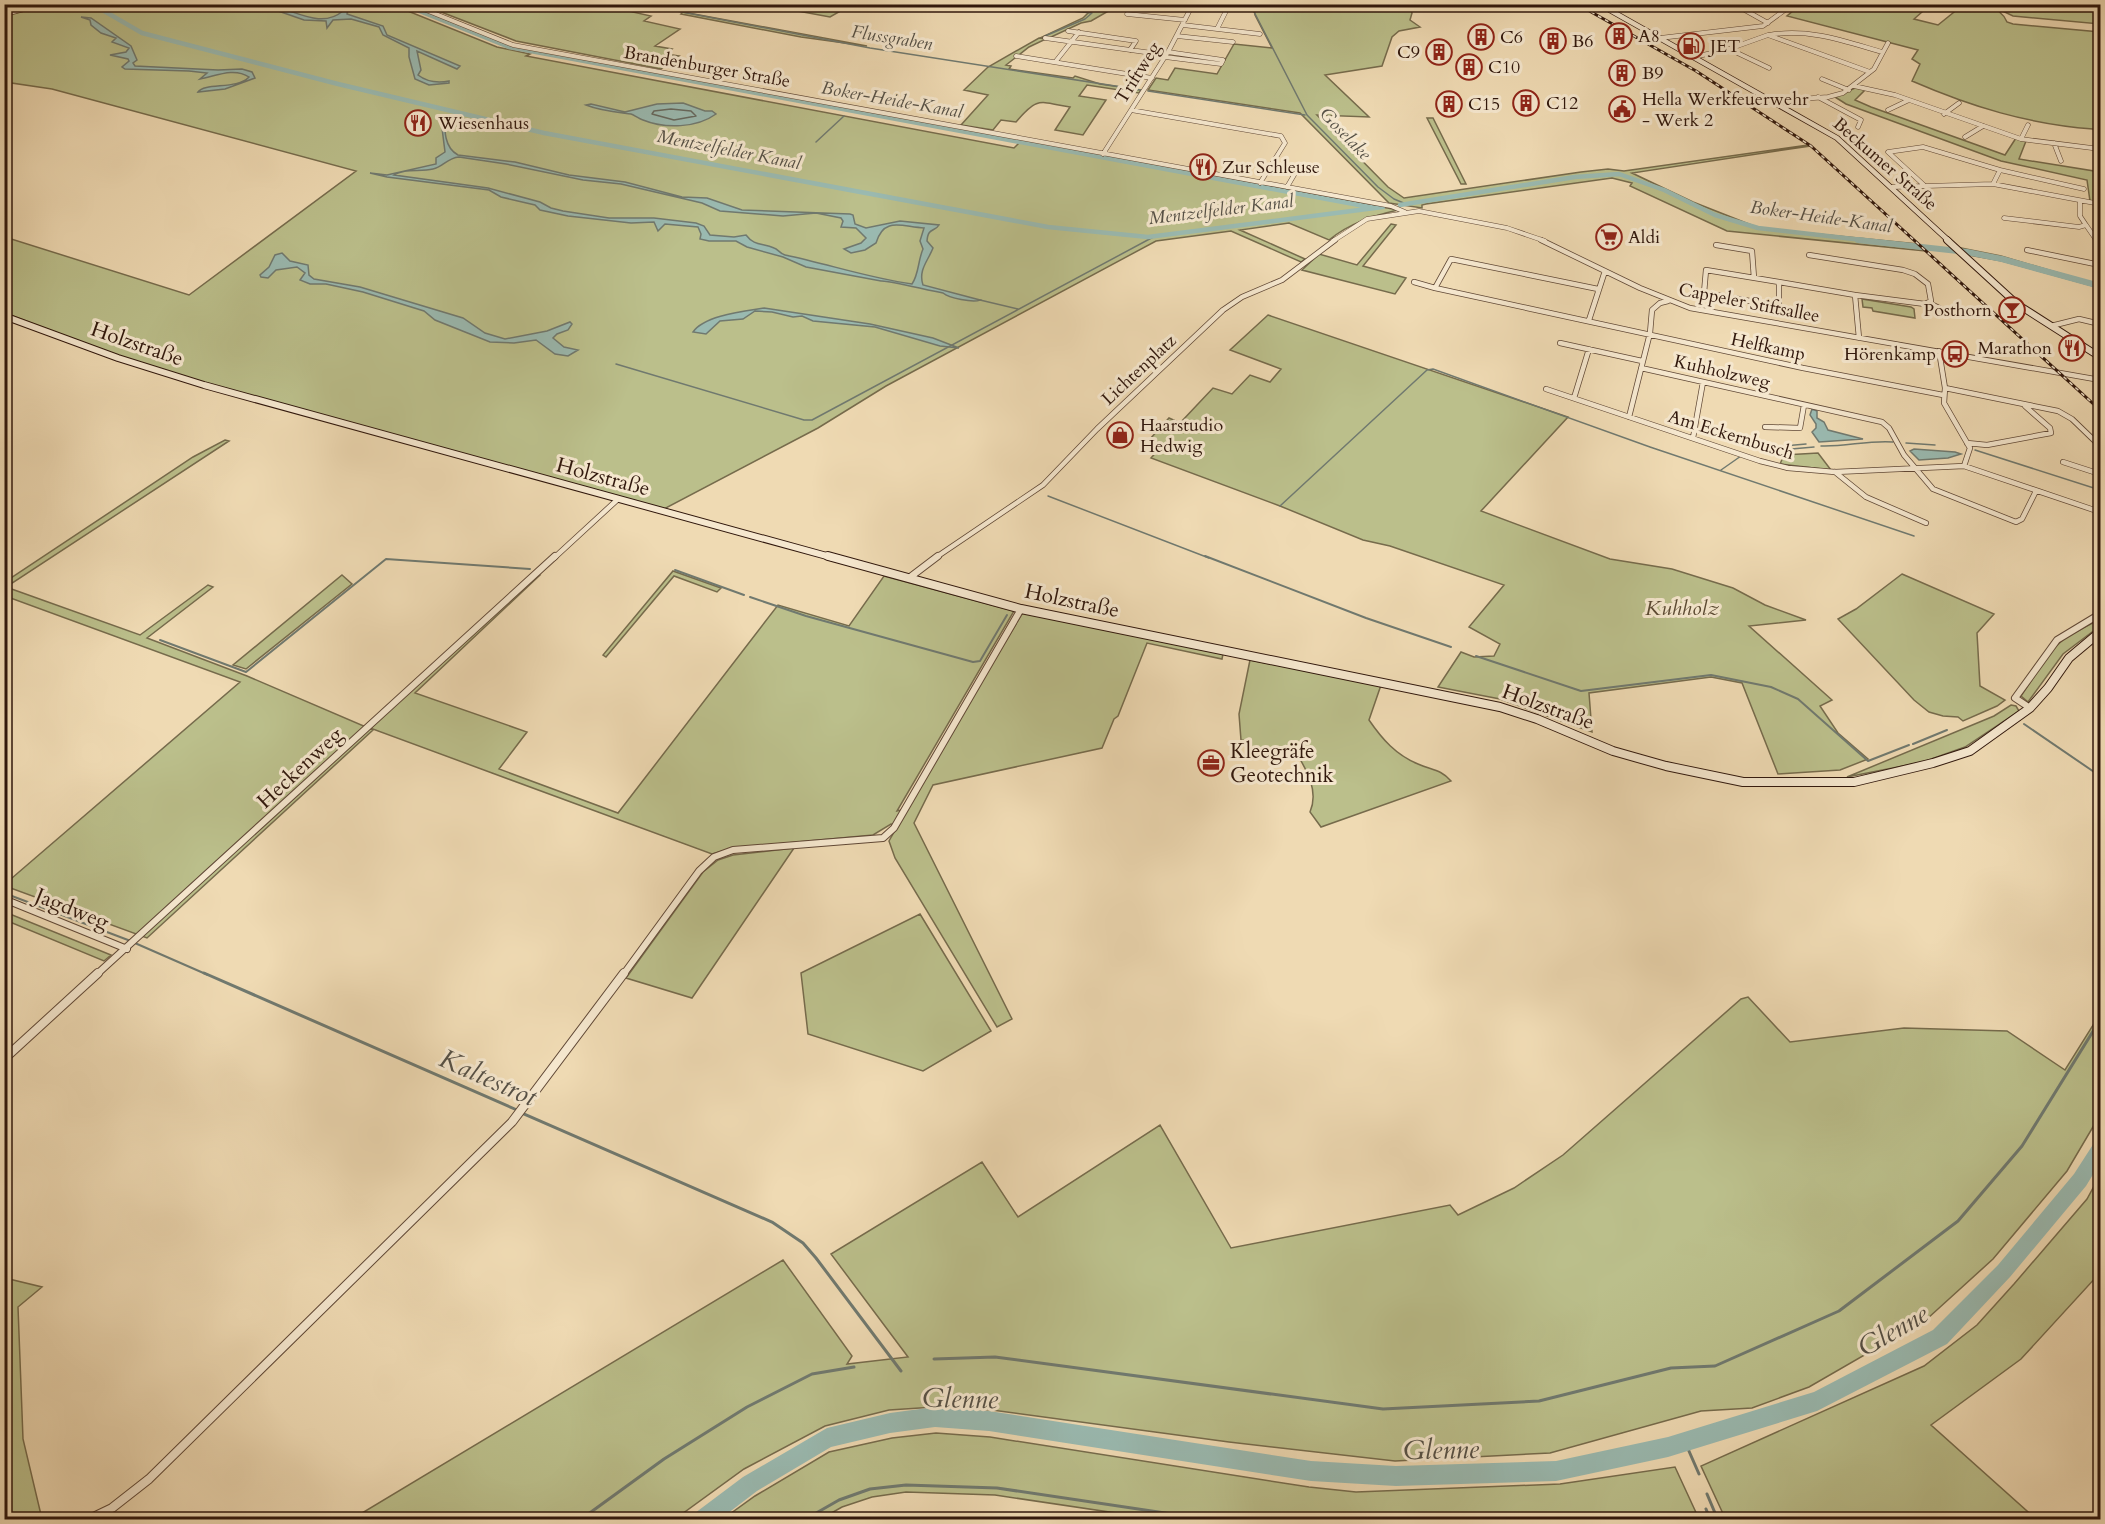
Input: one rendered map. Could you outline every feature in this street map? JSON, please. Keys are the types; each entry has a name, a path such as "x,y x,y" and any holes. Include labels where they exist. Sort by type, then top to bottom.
{"main road":[{"name":"Beckumer Straße","path":"1599,4 1837,138 2017,304 2100,357"},
{"name":"Holzstraße","path":"4,316 118,358 204,386 1021,609 1500,707 1537,719 1613,751 1666,766 1743,782 1854,782 1933,763 1970,751 2030,708 2048,688 2069,658 2100,632"}],"street":[{"path":"4,14 42,4"},
{"name":"Brandenburger Straße","path":"411,4 513,45 1391,206 1405,212"},
{"name":"Triftweg","path":"1103,154 1167,54 1193,4"},
{"path":"1203,4 1247,9"},
{"path":"1734,4 1769,24"},
{"path":"1660,38 1754,28 1769,24 1793,4"},
{"path":"1217,29 1228,7"},
{"path":"1127,14 1185,20"},
{"path":"1183,25 1260,34"},
{"path":"1694,57 1729,49 1788,30 1808,32 1882,52"},
{"path":"1068,31 1136,40 1130,50"},
{"path":"1056,61 1079,32"},
{"path":"1768,35 1870,72"},
{"path":"1177,36 1233,42"},
{"path":"1045,38 1223,60 1221,64 1167,54"},
{"path":"1772,100 1838,96 1849,90 1874,69 1888,43"},
{"path":"1729,49 1769,68"},
{"path":"1016,56 1152,78"},
{"path":"1822,79 1849,90"},
{"path":"1854,86 1909,99 1944,114 2021,139 2100,149"},
{"path":"1817,97 1861,120 1858,127"},
{"path":"1888,110 1909,99"},
{"path":"1944,114 1959,103"},
{"path":"1131,110 1281,136 1284,143 1260,183"},
{"path":"2021,139 2028,124"},
{"path":"1965,137 1983,126"},
{"path":"2054,143 2061,161"},
{"path":"1881,147 1925,186"},
{"path":"1888,152 1923,147 2000,170 2084,189"},
{"path":"1287,187 1297,170"},
{"path":"1993,184 2000,170"},
{"path":"1892,187 1993,184 2100,204"},
{"path":"2080,201 2080,216 2100,245"},
{"name":"Cappeler Stiftsallee","path":"1405,212 1427,212 1508,228 1545,241 1668,301 1690,308 2100,380"},
{"name":"Lichtenplatz","path":"909,578 914,572 1043,486 1097,429 1232,303 1282,280 1359,223 1405,212"},
{"path":"2004,218 2079,227 2086,225"},
{"path":"1716,245 1752,251 1754,278"},
{"path":"2027,250 2100,265"},
{"path":"1809,255 1904,270 1915,274 1927,283 1931,299 1929,303"},
{"path":"1435,288 1451,259 1598,289"},
{"path":"1779,282 1779,306 1704,293 1706,270 1779,282 1855,295 1918,304 1929,303 1943,310 1972,315"},
{"path":"1589,320 1605,271"},
{"name":"Helfkamp","path":"1414,282 1803,368 1943,395"},
{"path":"1855,295 1859,338"},
{"name":"Kuhholzweg","path":"1668,301 1660,303 1652,310 1650,333 1641,368 1882,422 1889,428 1915,469 1933,489 2016,522 2022,519 2036,491"},
{"path":"2051,326 2079,320 2100,324"},
{"path":"1560,343 1642,361"},
{"path":"1574,398 1589,349"},
{"path":"1940,351 1944,403 1970,448 1964,466 2100,512"},
{"path":"1629,417 1641,368"},
{"path":"1693,438 1703,382"},
{"path":"1944,388 2063,413 2100,446"},
{"name":"Am Eckernbusch","path":"1546,389 1788,468 1835,472 1964,466"},
{"path":"1765,426 1800,428 1804,405"},
{"path":"1967,443 1987,445 2051,433 2050,428 2025,405"},
{"path":"2063,462 2100,474"},
{"path":"1835,472 1845,484 1864,497 1926,523"},
{"name":"Heckenweg","path":"4,1059 617,500"},
{"path":"87,1520 132,1495 512,1122 533,1097 699,870 714,857 733,850 883,838 894,828 1021,609"},
{"path":"2030,708 2015,698 2049,650 2063,635 2100,614"},
{"name":"Jagdweg","path":"4,899 127,949"}],"green space":[{"path":"49,4 393,5 497,47 530,54 526,56 1014,148 1022,140 1398,210 1362,221 1329,240 1289,223 1240,230 1305,259 1301,262 1231,231 1156,241 886,386 818,428 664,509 206,385 119,357 5,313 5,237 189,295 356,171 52,89 5,82 4,16"},
{"path":"851,4 830,17 765,5"},
{"path":"423,5 632,5 615,11 624,10 651,16 644,21 680,29 655,46 672,49 666,54 679,56 661,69 516,41"},
{"path":"1007,5 1091,11 1096,5 1119,5 1091,21 1081,23 1049,38 1042,37 1083,18 1089,12"},
{"path":"1253,5 1409,5 1412,13 1410,20 1420,27 1399,31 1392,37 1382,66 1325,75 1369,117 1317,115 1388,187 1404,198 1581,172 1608,169 1624,171 1808,145 1810,146 1632,173 1693,202 1759,228 1918,244 1926,251 1727,231 1630,186 1632,183 1612,178 1426,204 1422,205 1422,208 1389,203 1300,113 1148,90 1156,78 1168,80 1175,68 1217,74 1234,44 1272,48 1255,15"},
{"path":"1800,5 1930,5 1914,19 1938,25 1959,8 1949,5 1982,5 1997,10 2007,22 2013,24 2100,32 2100,141 2093,129 2046,123 2001,113 1956,99 1912,81 1920,64 1912,59 1918,50 1787,16"},
{"path":"1990,5 2100,5 2100,24 2013,16"},
{"path":"683,12 867,46 801,37 681,14"},
{"path":"1039,38 1046,39 1029,47 1006,65 1011,66 1009,69 1073,78 1075,76 1100,84 1141,90 1139,93 1087,85 1079,96 1106,100 1083,135 1055,130 1070,107 1045,103 1029,108 1016,122 1001,120 993,130 961,125 988,95 964,90 988,67"},
{"path":"1855,88 1866,89 1855,100 2005,155 2016,138 2026,141 2019,159 2100,172 2100,202 2090,201 2087,180 2001,161 1846,104 1835,97"},
{"path":"1427,118 1433,118 1466,184 1461,184"},
{"path":"1391,224 1396,225 1363,266 1406,278 1395,294 1302,270 1319,254 1357,265"},
{"path":"1961,248 2001,256 2100,285 2100,288 2002,261 1969,255"},
{"path":"1862,299 1911,307 1914,309 1915,318 1873,311 1872,308 1863,307"},
{"name":"Kuhholz","path":"1268,315 1568,417 1481,511 1610,559 1672,569 1733,588 1765,605 1806,620 1749,626 1832,700 1820,706 1838,733 1868,759 1840,770 1778,774 1742,683 1711,677 1589,693 1592,732 1500,699 1438,687 1461,652 1474,657 1494,656 1500,644 1469,627 1504,585 1390,546 1363,540 1151,458 1163,445 1150,439 1169,418 1180,423 1213,388 1232,394 1250,375 1270,382 1281,369 1230,350"},
{"path":"225,440 229,441 6,587 140,635 208,585 213,587 147,638 247,676 373,730 147,938 5,886 5,884 240,682 5,596 5,582 193,457"},
{"path":"1818,453 1831,470 1780,464 1784,455"},
{"path":"673,571 721,588 717,592 674,576 606,657 603,655"},
{"path":"535,573 540,575 415,693 527,732 499,769 618,813 778,605 849,626 884,576 1014,611 897,811 906,809 1023,612 1223,654 1222,659 1147,643 1118,716 1114,719 1102,748 933,785 914,823 1012,1019 997,1027 895,858 889,841 898,825 891,824 873,835 733,848 712,854 370,728"},
{"path":"1902,574 1994,614 1977,633 1980,686 2005,700 1963,721 1958,717 1929,712 1914,700 1838,619 1856,609"},
{"path":"342,575 352,584 246,669 233,665"},
{"path":"2100,619 2100,626 2063,654 2028,702 2021,696 2051,651 2066,637"},
{"path":"1250,660 1381,685 1369,720 1374,727 1390,746 1403,756 1440,772 1451,781 1321,827 1310,812 1313,803 1312,786 1293,747 1254,753 1249,741 1241,740 1239,714"},
{"path":"2011,705 2016,706 2019,711 1965,747 1923,762 1847,777 1994,716"},
{"path":"794,848 692,998 626,978 703,872 718,860 733,855"},
{"path":"4,912 111,955 104,961 5,920"},
{"path":"920,914 991,1031 923,1071 808,1034 801,973"},
{"path":"1748,997 1790,1042 1904,1028 2007,1031 2065,1070 2100,1014 2100,1115 2067,1171 1993,1259 1927,1319 1809,1387 1752,1408 1701,1411 1550,1453 1395,1461 1229,1442 992,1410 935,1407 889,1410 825,1426 744,1469 675,1519 352,1519 783,1260 852,1356 847,1364 908,1357 831,1254 982,1162 1018,1217 1160,1125 1231,1248 1450,1205 1458,1215 1514,1188 1563,1155 1741,999"},
{"path":"2100,1175 2100,1277 2097,1276 2021,1359 1931,1425 2036,1519 1722,1519 1725,1518 1701,1466 1924,1366 1977,1325 2087,1199"},
{"path":"5,1278 42,1287 18,1307 23,1439 42,1519 5,1519"},
{"path":"936,1433 990,1437 1309,1487 1356,1492 1560,1484 1675,1467 1699,1519 1163,1520 995,1495 906,1492 872,1497 842,1507 821,1519 723,1519 755,1496 829,1452 892,1438"}],"water":[{"path":"261,5 323,19 333,17 343,11 333,9 348,9 347,14 383,26 387,35 460,66 457,69 417,51 421,70 418,75 433,81 449,81 449,83 429,85 415,79 409,48 383,35 379,27 351,19 333,20 327,28 326,21 304,20"},
{"path":"81,17 91,18 131,46 137,60 133,63 135,66 242,69 252,72 255,78 225,89 198,92 207,87 244,81 249,77 231,72 200,79 207,73 125,69 122,67 129,61 128,59 110,55 126,52 129,48 112,42 116,38 101,33 91,25 90,20"},
{"path":"683,103 716,114 700,122 671,126 652,123 631,114 586,105 591,104 625,112 657,104"},
{"path":"447,117 445,133 448,143 458,155 515,162 569,175 625,182 682,197 707,198 742,210 850,214 853,215 855,224 866,228 900,221 939,225 930,232 928,237 927,241 933,248 923,270 923,285 980,300 961,300 943,293 806,267 736,241 700,239 701,234 698,227 665,224 658,231 654,222 631,223 568,216 540,210 535,205 501,197 489,190 370,173 387,175 436,164 436,158 445,152 442,128 444,118","holes":["459,157 583,180 621,184 702,203 720,211 783,216 816,213 841,218 843,221 841,227 856,228 866,238 861,243 844,249 851,253 865,250 876,243 879,235 889,226 924,228 920,241 923,249 912,284 785,255 770,246 752,241 746,235 734,237 710,235 704,226 696,223 654,218 609,218 563,211 540,202 488,188 394,175 433,169"]},
{"path":"282,253 290,261 308,265 309,275 314,279 360,287 463,318 485,333 505,339 547,331 570,322 572,324 568,330 553,338 564,347 578,350 568,356 555,354 536,340 514,343 490,342 435,320 424,311 363,292 326,284 310,284 300,280 305,273 297,267 276,270 268,278 261,277 260,275 269,267 275,255"},
{"path":"764,308 870,324 933,338 959,348 940,346 875,327 813,321 802,316 793,317 772,312 755,311 743,319 720,321 706,334 693,332 698,326 716,318"},
{"path":"1812,409 1817,411 1817,418 1824,422 1828,430 1863,439 1819,442 1812,432 1816,424 1810,415"},
{"path":"1914,449 1961,454 1948,458 1919,460 1910,451"}],"waterway":[{"name":"Mentzelfelder Kanal","path":"92,4 142,33 338,84 544,133 1048,227 1148,237 1375,208"},
{"name":"Boker-Heide-Kanal","path":"402,4 509,47 1375,208"},
{"name":"Flussgraben","path":"640,4 870,48 1141,90"},
{"path":"1001,4 1092,13 1085,19 1045,36"},
{"name":"Goselake","path":"1250,4 1307,115 1378,187 1394,199 1406,204"},
{"name":"Flussgraben","path":"1148,91 1305,115"},
{"path":"816,142 844,116"},
{"name":"Boker-Heide-Kanal","path":"1400,205 1575,177 1619,174 1664,190 1715,215 1758,228 1871,241"},
{"name":"Boker-Heide-Kanal","path":"1375,208 1383,207"},
{"path":"616,364 804,420 812,420 1157,235"},
{"name":"Boker-Heide-Kanal","path":"1858,240 1967,252 2002,259 2100,286"},
{"path":"980,300 1018,309"},
{"path":"1280,506 1427,370 1433,369 1650,447 1914,536"},
{"path":"1821,446 1893,442"},
{"path":"1906,443 1935,445"},
{"path":"1759,448 1806,444"},
{"path":"1780,450 1814,447"},
{"path":"1975,450 2100,490"},
{"path":"1721,470 1741,456"},
{"path":"4,470 11,466"},
{"path":"1048,496 1209,558"},
{"path":"1205,556 1366,618 1451,647"},
{"path":"160,640 246,672 386,559 530,569"},
{"path":"675,570 744,595"},
{"path":"750,597 806,616 973,662 980,661 1007,615"},
{"path":"1476,656 1581,691 1711,675 1771,687 1798,699 1868,761 1909,745"},
{"path":"2024,724 2100,776"},
{"path":"1913,744 1947,730"},
{"name":"Kaltestrot","path":"4,893 128,940 208,975"},
{"name":"Kaltestrot","path":"204,973 517,1110"},
{"path":"934,1359 995,1357 1383,1409 1539,1401 1671,1368 1715,1366 1839,1311 1958,1221 2022,1146 2100,1020"},
{"name":"Kaltestrot","path":"522,1113 772,1222 803,1243 901,1371"},
{"name":"Glenne","path":"702,1520 750,1484 827,1438 890,1423 935,1417 989,1421 1311,1471 1396,1476 1556,1471 1668,1447 1817,1401 1940,1337 2004,1271 2080,1180 2100,1149"},
{"path":"580,1520 664,1459 747,1407 812,1374 854,1367"},
{"path":"1685,1442 1699,1474"},
{"path":"804,1520 839,1500 870,1489 906,1485 997,1488 1212,1520"},
{"path":"1707,1494 1718,1520"},
{"path":"1706,1509 1710,1519 1707,1520"},
{"path":"1681,1520 1686,1520"}],"railway":[{"path":"1577,4 1696,71 1811,146 2100,410"}],"place":[{"name":"A8","path":"1619,36"},
{"name":"C6","path":"1481,37"},
{"name":"B6","path":"1553,41"},
{"name":"JET","path":"1691,46"},
{"name":"C9","path":"1439,52"},
{"name":"C10","path":"1469,67"},
{"name":"B9","path":"1622,73"},
{"name":"C12","path":"1526,103"},
{"name":"C15","path":"1449,104"},
{"name":"Hella Werkfeuerwehr - Werk 2","path":"1622,109"},
{"name":"Wiesenhaus","path":"418,123"},
{"name":"Zur Schleuse","path":"1203,167"},
{"name":"Aldi","path":"1609,237"},
{"name":"Posthorn","path":"2012,310"},
{"name":"Marathon","path":"2072,348"},
{"name":"Hörenkamp","path":"1955,354"},
{"name":"Haarstudio Hedwig","path":"1120,435"},
{"name":"Kleegräfe Geotechnik","path":"1211,763"}]}
